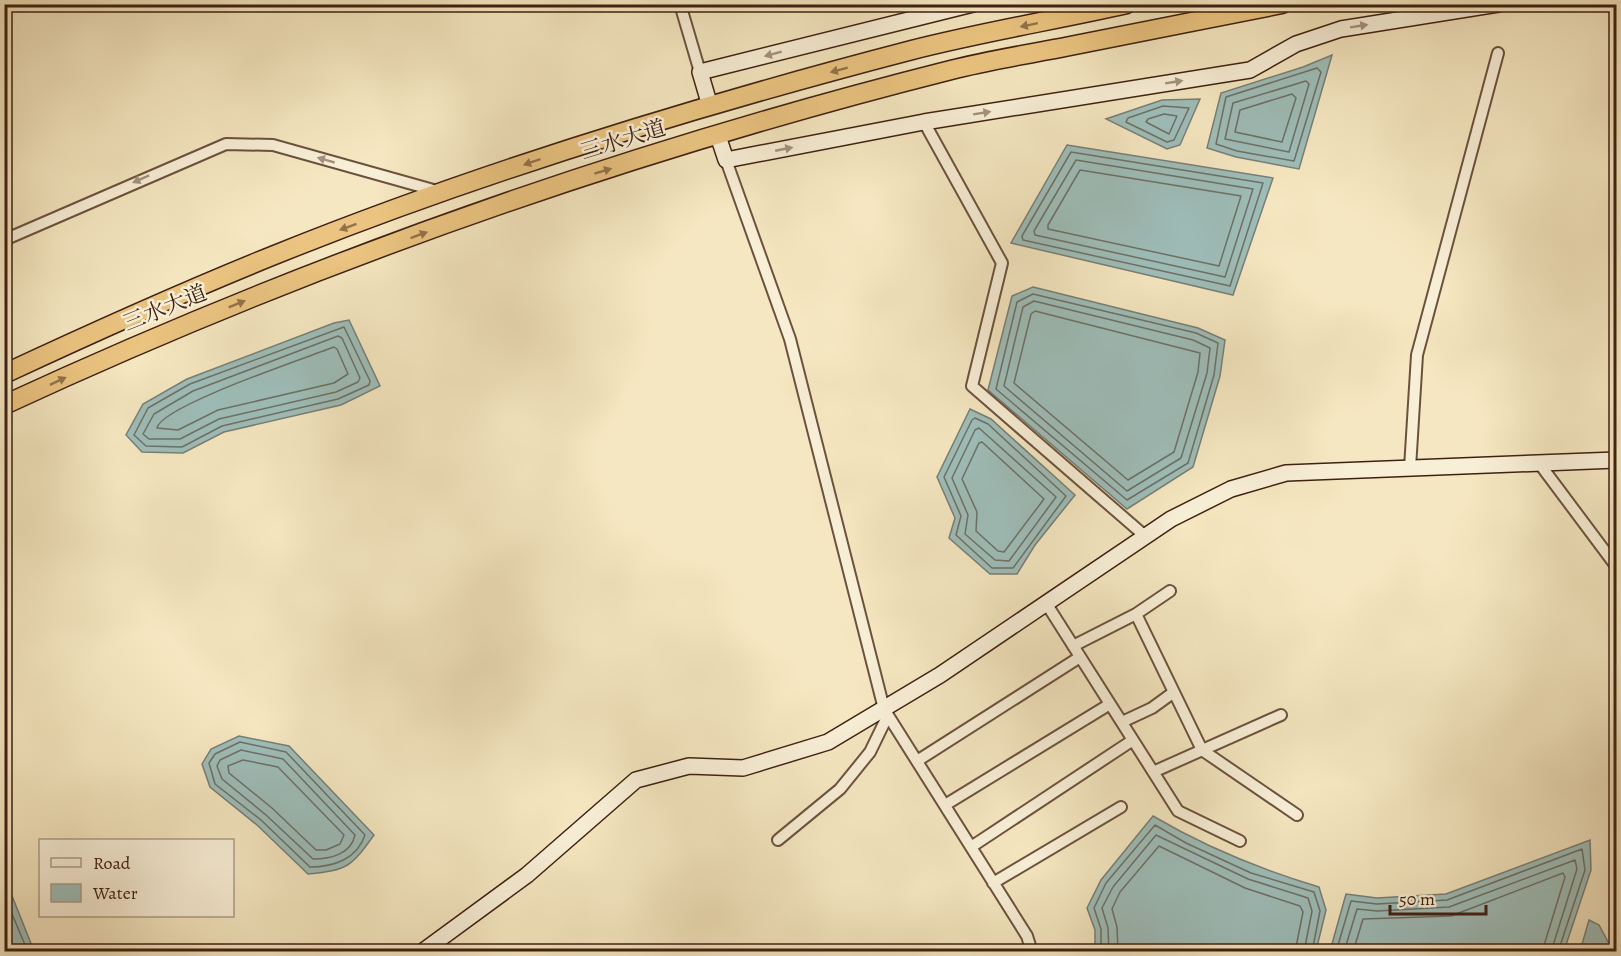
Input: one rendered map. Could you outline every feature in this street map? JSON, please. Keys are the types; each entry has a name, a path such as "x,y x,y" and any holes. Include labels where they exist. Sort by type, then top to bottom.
{"highway":[{"name":"三水大道","path":"4,374 109,325 278,253 443,193 710,106 915,49 1127,4"},
{"name":"三水大道","path":"4,405 108,357 285,285 533,193 718,136 953,69 1282,4"}],"main road":[{"path":"710,106 700,72 973,4"},
{"path":"718,136 726,160 924,122 1250,70 1296,44 1341,29 1498,4"},
{"path":"422,951 527,875 636,780 689,766 743,768 828,742 886,712 1171,519 1231,489 1286,473 1617,460"}],"street":[{"path":"684,6 700,72"},
{"path":"1410,468 1417,355 1498,53"},
{"path":"924,122 1002,263 972,386 1145,536"},
{"path":"4,240 226,144 273,145 443,193"},
{"path":"726,160 790,339 886,712 1027,936 1032,951"},
{"path":"1539,463 1617,566"},
{"path":"1073,646 1136,614 1170,591"},
{"path":"1046,603 1178,812 1240,841"},
{"path":"1136,614 1202,750 1297,815"},
{"path":"917,761 1080,657"},
{"path":"1122,722 1152,708 1174,692"},
{"path":"945,805 1110,704"},
{"path":"778,840 840,789 870,752 886,712"},
{"path":"1153,772 1281,715"},
{"path":"971,847 1133,740"},
{"path":"993,883 1121,807"}],"water":[{"path":"1332,55 1299,169 1236,157 1207,148 1221,93 1303,67"},
{"path":"1200,99 1180,145 1167,149 1106,119 1162,100"},
{"path":"1067,145 1273,178 1233,295 1011,243"},
{"path":"1033,287 1198,328 1225,340 1220,376 1193,467 1127,509 988,390 1012,296"},
{"path":"349,320 380,386 341,405 224,432 183,453 142,452 126,435 143,404 187,379 334,323"},
{"path":"970,409 991,419 1075,495 1035,545 1017,574 990,574 949,538 955,518 937,477"},
{"path":"239,736 289,746 374,835 354,860 332,871 308,874 257,825 210,787 202,764 211,749"},
{"path":"1153,816 1234,857 1319,887 1326,910 1316,951 1095,951 1095,930 1087,908 1101,880"},
{"path":"1590,840 1591,870 1564,951 1330,951 1346,894 1377,898 1446,894"},
{"path":"5,886 10,891 34,951 5,951"},
{"path":"1589,920 1599,925 1613,951 1580,951"}]}
